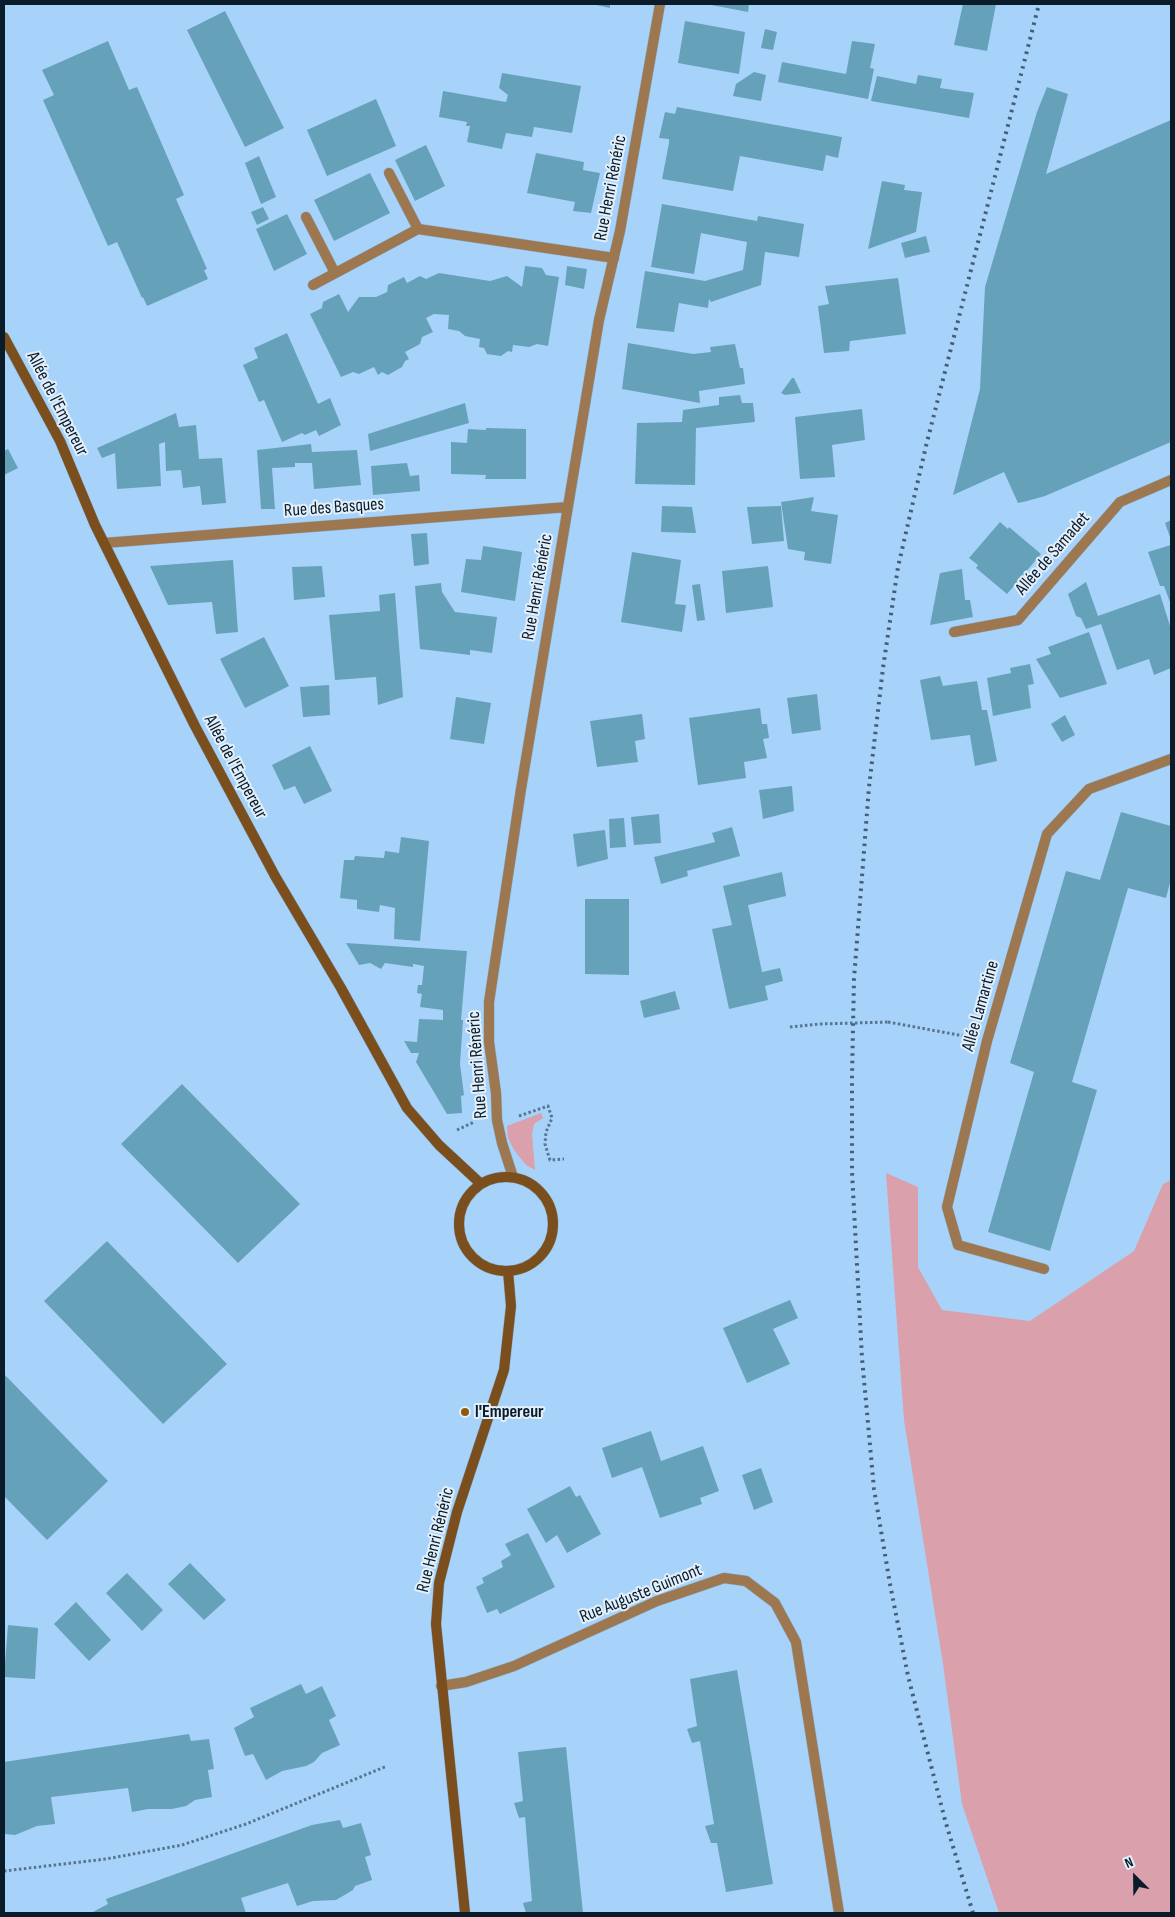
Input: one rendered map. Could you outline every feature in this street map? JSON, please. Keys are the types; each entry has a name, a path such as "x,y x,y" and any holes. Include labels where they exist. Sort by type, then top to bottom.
{"street":[{"name":"Rue Henri Rénéric","path":"513,1177 497,1120 496,1093 488,1042 489,1002 521,789 599,320 614,258 660,4"},
{"path":"389,173 418,229"},
{"path":"306,218 335,273"},
{"path":"312,285 418,229 614,258"},
{"name":"Allée de l'Empereur","path":"4,337 60,441 104,543 195,726 247,823 407,1108 439,1146 481,1184"},
{"name":"Allée de Samadet","path":"954,632 1018,620 1120,502 1171,480"},
{"name":"Rue des Basques","path":"104,543 568,507"},
{"name":"Allée Lamartine","path":"1044,1269 958,1245 947,1208 987,1041 1047,834 1089,789 1171,759"},
{"path":"501,1177 513,1177 527,1182 539,1190 548,1202 552,1217 552,1233 547,1247 537,1259 524,1267 493,1270 479,1263 468,1252 461,1239 459,1223 462,1208 469,1194 481,1184 501,1177"},
{"name":"Rue Henri Rénéric","path":"465,1913 436,1624 439,1583 457,1512 504,1370 511,1306 508,1270"},
{"name":"Rue Auguste Guimont","path":"441,1686 466,1682 514,1666 657,1602 724,1578 746,1581 775,1603 796,1642 839,1913"}],"path":[{"path":"790,1026 888,1022 987,1041"},
{"path":"516,1117 548,1106 552,1118 546,1132 545,1144 548,1154 550,1160 564,1159"},
{"path":"455,1131 477,1121"},
{"path":"4,1871 106,1859 182,1845 246,1824 387,1766"}],"shaded area":[{"path":"541,1113 543,1118 534,1124 532,1134 535,1170 526,1165 514,1150 508,1138 507,1126"},
{"path":"886,1173 918,1187 918,1267 942,1310 1030,1321 1134,1251 1163,1184 1171,1180 1171,1913 999,1913 962,1804 943,1664 904,1420"}],"building":[{"path":"592,4 610,4 610,8"},
{"path":"706,4 749,4 748,12"},
{"path":"963,4 996,4 987,51 954,45"},
{"path":"225,11 284,128 245,147 187,30"},
{"path":"685,21 745,32 739,74 678,63"},
{"path":"765,29 777,32 773,50 761,48"},
{"path":"108,41 129,90 137,87 184,195 176,199 207,269 204,270 208,279 147,306 117,242 108,246 43,100 54,95 42,70"},
{"path":"852,41 875,44 870,68 874,69 868,99 778,82 782,62 846,74"},
{"path":"754,72 766,75 761,101 733,96 736,84"},
{"path":"502,73 581,86 572,133 534,127 532,137 506,133 502,149 467,142 470,126 466,126 467,122 439,117 443,91 506,102 508,95 499,88"},
{"path":"918,75 942,79 940,88 974,93 969,118 871,101 877,76 916,84"},
{"path":"1047,87 1068,94 1046,174 1171,120 1171,442 1045,496 1027,501 1018,503 1004,472 953,495 980,389 985,287 1037,112"},
{"path":"376,99 396,146 327,176 307,130"},
{"path":"677,107 842,137 838,158 826,155 823,171 740,156 733,191 662,179 669,139 659,138 665,112 675,114"},
{"path":"426,145 445,186 415,201 395,160"},
{"path":"536,153 584,162 583,170 600,173 591,213 573,211 575,202 527,193"},
{"path":"259,156 276,197 261,204 245,163"},
{"path":"370,173 390,213 334,241 314,200"},
{"path":"882,181 905,185 904,190 922,192 916,232 868,249"},
{"path":"662,204 757,221 758,216 804,224 799,257 765,252 761,285 711,302 709,299 708,308 679,303 674,332 636,328 645,271 705,281 743,270 747,242 701,233 694,274 651,267"},
{"path":"263,207 269,219 257,225 251,212"},
{"path":"287,214 307,254 274,271 256,229"},
{"path":"926,236 930,252 905,258 901,243"},
{"path":"525,266 542,268 546,275 559,277 548,346 537,344 529,347 513,345 512,352 508,351 501,356 487,354 484,348 479,347 480,339 465,336 459,331 448,329 449,315 434,314 426,318 433,332 422,337 420,344 405,352 409,359 405,361 402,367 388,375 382,372 378,375 374,367 359,374 353,372 341,377 310,314 322,308 323,302 339,294 348,312 359,297 376,297 387,292 388,285 404,277 407,283 420,276 426,279 439,273 490,281 507,276 522,287"},
{"path":"567,266 587,269 584,289 565,285"},
{"path":"898,278 906,334 850,341 849,351 824,353 818,306 829,304 825,286"},
{"path":"287,333 318,404 330,398 341,425 319,436 316,430 305,435 302,433 282,442 264,400 259,402 243,365 258,358 254,348"},
{"path":"628,343 693,354 711,352 710,347 735,344 740,368 743,368 745,384 699,391 700,403 622,389"},
{"path":"792,378 794,378 801,393 785,395 781,393"},
{"path":"740,395 742,403 753,403 755,422 696,428 695,485 635,484 637,423 682,422 683,410 719,405 719,397"},
{"path":"465,403 469,423 370,451 368,434"},
{"path":"862,409 865,440 832,445 835,477 800,479 795,417"},
{"path":"176,413 179,427 196,425 199,459 222,458 226,503 202,505 200,486 183,488 181,470 166,471 165,442 159,444 161,486 117,489 115,453 102,458 97,448"},
{"path":"486,428 526,429 526,479 485,479 486,475 451,474 451,442 467,443 468,429 486,430"},
{"path":"311,444 312,452 357,450 361,485 314,489 312,463 295,463 295,467 272,468 275,509 261,509 257,450"},
{"path":"8,449 18,468 4,475 4,451"},
{"path":"407,463 410,476 419,475 420,491 373,495 371,466"},
{"path":"814,497 811,511 838,515 831,564 804,560 805,552 788,549 781,502"},
{"path":"662,506 692,507 696,533 661,532"},
{"path":"781,506 784,541 752,544 747,507"},
{"path":"1171,520 1171,540 1165,523"},
{"path":"1000,522 1008,529 1009,527 1041,554 1007,594 976,568 978,565 969,558"},
{"path":"427,533 429,564 414,566 411,534"},
{"path":"1171,545 1171,605 1164,586 1160,586 1148,552"},
{"path":"483,546 522,552 515,601 461,592 466,559 481,560"},
{"path":"632,552 681,560 675,604 686,605 682,632 621,622"},
{"path":"233,560 238,632 216,634 212,602 168,605 150,566"},
{"path":"322,566 325,597 294,600 292,567"},
{"path":"768,566 773,607 726,613 722,571"},
{"path":"962,569 965,600 970,600 973,617 930,625 940,573"},
{"path":"1086,582 1098,616 1160,594 1171,629 1171,668 1154,675 1149,659 1117,670 1101,624 1086,629 1081,618 1076,616 1068,594"},
{"path":"441,583 442,592 455,612 497,617 492,653 470,650 470,655 420,649 415,586"},
{"path":"700,584 705,620 697,621 692,585"},
{"path":"395,593 403,697 378,705 376,677 335,680 329,615 380,611 379,595"},
{"path":"1089,632 1107,684 1060,698 1036,659 1051,654 1048,647"},
{"path":"264,637 289,686 245,708 220,659"},
{"path":"1030,664 1034,684 1028,685 1031,708 993,716 987,678 1011,673 1010,668"},
{"path":"940,676 943,686 977,681 982,710 987,710 997,761 975,766 970,735 931,740 920,680"},
{"path":"329,685 330,715 303,717 300,687"},
{"path":"817,694 821,730 792,734 787,698"},
{"path":"456,697 491,703 484,744 450,739"},
{"path":"760,708 762,724 767,724 769,738 763,739 767,758 744,762 746,778 698,785 689,718"},
{"path":"642,714 645,739 635,741 638,762 597,767 590,721"},
{"path":"1065,715 1075,735 1062,742 1051,724"},
{"path":"310,746 332,791 304,804 295,786 284,790 272,765"},
{"path":"792,786 794,811 763,819 759,790"},
{"path":"1121,812 1171,826 1171,879 1166,898 1128,888 1072,1082 1097,1090 1050,1251 988,1232 1034,1072 1010,1063 1066,871 1100,880"},
{"path":"659,814 661,843 634,845 631,817"},
{"path":"624,818 626,847 610,848 609,819"},
{"path":"732,827 740,856 687,871 688,876 661,884 654,857 715,842 712,833"},
{"path":"605,830 608,859 577,867 573,834"},
{"path":"401,837 429,841 420,941 394,939 395,908 380,905 379,912 357,909 357,900 340,898 344,860 354,860 355,856 384,858 385,851 399,853"},
{"path":"782,872 786,896 748,905 762,972 780,968 783,981 765,986 768,1000 729,1009 712,929 732,925 723,886"},
{"path":"585,899 629,899 629,975 585,974"},
{"path":"346,943 467,951 461,1020 463,1020 460,1064 464,1095 461,1096 462,1113 447,1114 416,1062 419,1053 411,1053 404,1041 417,1042 419,1019 443,1020 443,1010 420,1007 422,994 417,993 418,985 422,985 424,966 413,964 413,967 385,963 381,969 370,963 359,965"},
{"path":"675,991 680,1009 644,1018 640,1001"},
{"path":"182,1084 300,1204 238,1263 121,1144"},
{"path":"107,1241 227,1364 163,1424 44,1301"},
{"path":"790,1300 798,1318 773,1329 790,1364 747,1383 723,1328"},
{"path":"4,1374 108,1481 47,1540 4,1496"},
{"path":"651,1431 661,1461 703,1446 719,1491 700,1498 702,1504 660,1518 642,1467 612,1478 602,1448"},
{"path":"761,1468 773,1502 754,1510 742,1475"},
{"path":"570,1486 576,1497 580,1495 601,1534 567,1553 557,1535 546,1543 527,1509"},
{"path":"528,1533 555,1587 500,1614 497,1609 487,1613 476,1587 484,1583 482,1578 503,1567 501,1561 511,1555 505,1544"},
{"path":"190,1563 226,1600 204,1620 168,1584"},
{"path":"127,1573 163,1610 142,1631 106,1593"},
{"path":"76,1602 111,1640 89,1661 54,1624"},
{"path":"8,1625 38,1628 35,1679 4,1677"},
{"path":"737,1670 773,1884 726,1892 717,1843 711,1843 705,1826 714,1824 700,1741 692,1743 687,1729 697,1726 690,1679"},
{"path":"301,1684 306,1694 322,1686 336,1716 329,1720 340,1745 322,1753 314,1762 306,1766 282,1771 266,1780 253,1754 245,1756 234,1728 254,1717 250,1708"},
{"path":"189,1734 191,1741 209,1739 214,1769 208,1770 212,1797 195,1800 186,1806 172,1809 148,1809 132,1812 128,1788 51,1797 55,1824 37,1826 15,1835 4,1834 4,1762"},
{"path":"566,1747 583,1913 526,1913 523,1903 532,1901 525,1817 519,1818 514,1803 523,1801 518,1752"},
{"path":"340,1820 343,1828 361,1823 371,1855 365,1857 372,1880 355,1886 353,1890 336,1900 313,1901 297,1906 288,1883 241,1898 246,1913 91,1913 108,1904 106,1899 312,1825"}],"railway":[{"path":"973,1913 945,1820 908,1676 874,1489 862,1358 852,1172 854,979 869,787 883,668 898,567 926,446 1039,4"}],"place":[{"name":"l'Empereur","path":"465,1412"}]}
